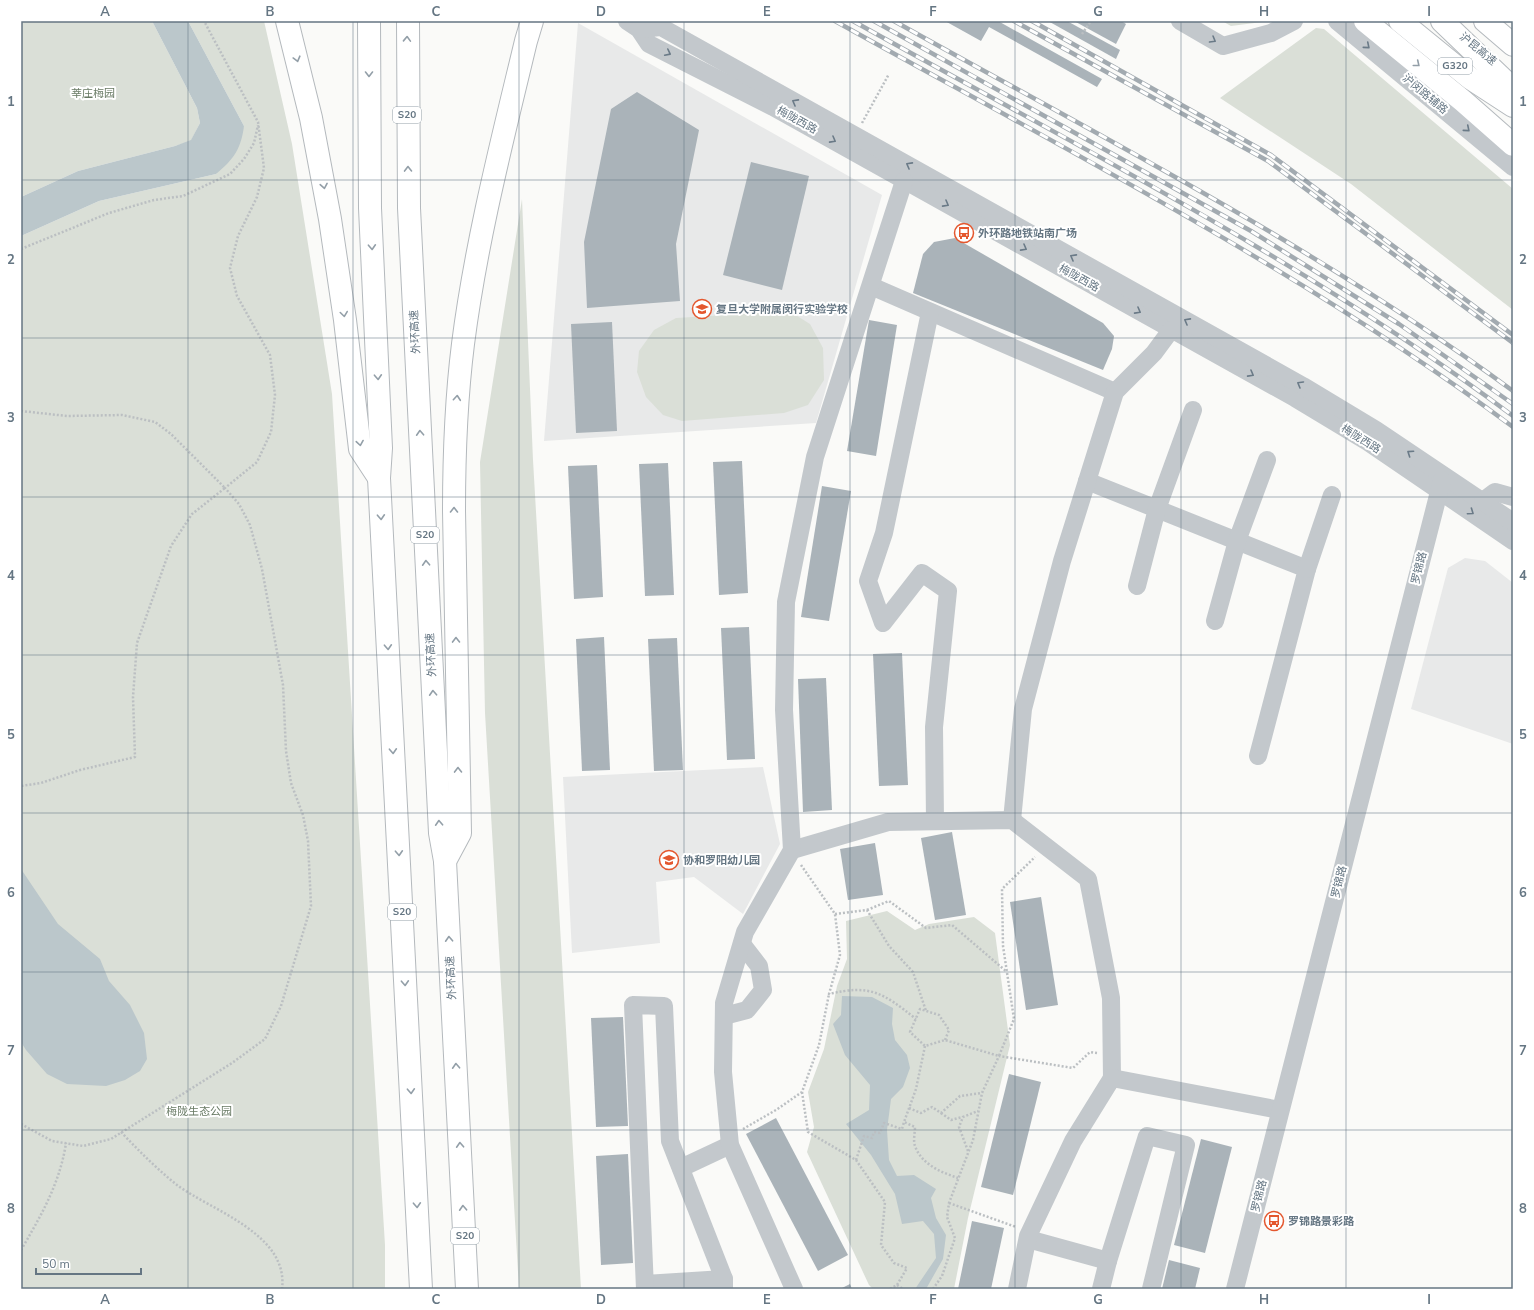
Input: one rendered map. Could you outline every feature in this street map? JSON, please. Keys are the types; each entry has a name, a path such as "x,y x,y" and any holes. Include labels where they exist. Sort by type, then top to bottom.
{"highway":[{"path":"287,21 311,118 330,219 345,320 360,449 379,478"},
{"name":"S20","path":"369,21 370,208 381,448 379,478 421,1289"},
{"name":"外环高速","path":"408,21 408,208 440,833 445,861 467,1289"},
{"path":"445,861 460,833 454,465 460,374 484,219 532,21"},
{"path":"484,219 547,21"},
{"path":"1365,21 1463,101 1513,146"},
{"name":"G320","path":"1400,21 1470,78 1513,106"},
{"path":"1443,21 1513,89"},
{"name":"沪昆高速","path":"1443,21 1513,77"},
{"path":"1485,21 1513,45"},
{"path":"1494,21 1513,35"},
{"path":"1470,78 1513,119"},
{"path":"1463,101 1513,134"}],"street":[{"path":"1180,21 1223,46 1271,33 1294,21"},
{"name":"沪闵路辅路","path":"1337,21 1513,167"},
{"name":"梅陇西路","path":"633,25 660,27 1303,386 1376,430 1513,541"},
{"name":"梅陇西路","path":"633,25 650,44 773,107 1295,398 1368,442 1441,482 1483,501 1513,522"},
{"path":"794,1289 729,1141 723,1072 724,1003 745,932 792,850 784,710 786,602 815,458 904,181"},
{"path":"871,286 1115,392"},
{"path":"930,312 884,533 868,581 883,623 922,574 948,591 934,727 935,822"},
{"path":"1012,820 1023,709 1062,561 1115,392 1154,353 1171,330"},
{"path":"1137,586 1157,509 1193,410"},
{"path":"1215,621 1237,541 1267,460"},
{"path":"1087,481 1307,569"},
{"name":"罗锦路","path":"1235,1289 1441,482"},
{"path":"1483,501 1495,492 1513,497"},
{"path":"1258,756 1307,569 1332,495"},
{"path":"792,850 888,822 1012,820 1088,879 1111,998 1112,1078 1073,1141 1028,1238 1017,1289"},
{"path":"724,1016 747,1010 763,990 759,966 742,944"},
{"path":"633,1005 664,1006 670,1141 681,1168 724,1284 645,1286 633,1005"},
{"path":"1112,1078 1280,1110"},
{"path":"1101,1289 1108,1261 1147,1136 1186,1145 1151,1289"},
{"path":"681,1168 729,1141"},
{"path":"1028,1238 1108,1261"}],"path":[{"path":"21,786 41,783 80,770 135,757 133,697 137,642 171,546 192,514 257,462 271,432 275,395 270,355 237,296 230,268 238,236 257,197 264,168 258,122 204,21"},
{"path":"1082,34 1090,21"},
{"path":"855,136 889,74"},
{"path":"21,249 109,213 154,200 183,196 230,174 244,160 254,143 258,122"},
{"path":"21,412 67,416 122,415 155,422 171,434 225,488 238,504 250,525 262,569 283,685 286,751 291,783 303,815 308,841 311,906 281,1006 265,1039 232,1063 111,1139 83,1146 52,1141 21,1124"},
{"path":"933,1289 942,1276 955,1238 947,1217 949,1203 973,1140 982,1093 1014,1019 1003,946 1002,889 1046,846"},
{"path":"792,850 835,914 840,955 829,994 819,1045 802,1092 808,1132 856,1160 885,1202 881,1245 894,1263 907,1268 897,1285 890,1289"},
{"path":"835,914 867,910 889,901 926,928 952,925 1007,973"},
{"path":"867,910 889,946 913,972 926,1011"},
{"path":"829,994 851,989 880,993 916,1019"},
{"path":"925,1046 910,1032 920,1009 939,1015 949,1030 945,1040"},
{"path":"925,1046 945,1040 999,1056 1073,1068 1090,1052 1112,1056"},
{"path":"856,1160 864,1136 872,1138 874,1132 880,1133 884,1123 902,1129 916,1089 925,1046"},
{"path":"729,1141 802,1092"},
{"path":"941,1113 960,1096 982,1093"},
{"path":"909,1108 921,1113 932,1107 950,1120 979,1111"},
{"path":"963,1117 959,1127 968,1151"},
{"path":"904,1122 915,1126 915,1146 922,1157 936,1170 958,1178"},
{"path":"121,1132 147,1159 178,1186 256,1234 274,1253 283,1279 282,1289"},
{"path":"21,1250 43,1212 63,1166 66,1143"},
{"path":"949,1203 1014,1226 1028,1238"},
{"path":"897,1285 903,1289"}],"shaded area":[{"path":"152,21 188,21 244,126 241,141 236,153 216,174 99,201 21,236 21,197 78,171 175,146 191,140 200,123 197,108"},
{"name":"复旦大学附属闵行实验学校","path":"578,23 882,195 816,423 544,441"},
{"path":"1465,558 1485,561 1513,583 1513,744 1411,709 1448,568"},
{"name":"协和罗阳幼儿园","path":"763,767 780,844 743,914 694,877 656,882 660,943 572,953 563,777"},
{"path":"21,869 58,924 100,959 109,981 130,1005 144,1033 147,1059 140,1071 125,1080 106,1086 67,1084 47,1074 21,1042"},
{"path":"842,996 872,997 893,1008 892,1024 895,1040 907,1055 910,1068 903,1087 891,1099 887,1130 889,1160 897,1176 914,1175 936,1189 931,1198 936,1218 946,1235 943,1259 926,1289 915,1289 936,1258 934,1234 923,1221 902,1224 895,1194 871,1155 846,1124 869,1110 870,1085 845,1055 833,1024 841,1015"}],"green space":[{"name":"莘庄梅园","path":"21,21 152,21 197,108 200,123 191,141 78,171 21,197"},
{"name":"梅陇生态公园","path":"188,21 264,21 292,144 332,394 385,1245 385,1289 21,1289 21,236 99,201 216,174 244,126"},
{"path":"1222,21 1270,21 1231,26"},
{"path":"1316,28 1324,29 1513,189 1513,310 1351,184 1220,98"},
{"path":"522,199 533,460 581,1289 519,1289 485,713 480,462"},
{"path":"777,312 794,314 810,324 823,348 824,380 808,405 784,413 682,421 663,415 646,397 637,372 639,351 654,330 676,318"},
{"path":"887,911 915,930 929,924 974,917 995,933 1010,1045 968,1218 954,1289 873,1289 869,1285 807,1152 814,1127 808,1092 824,1049 837,986 847,959 846,921"}],"building":[{"path":"945,21 998,21 1102,79 1097,87 989,27 981,41"},
{"path":"1048,21 1067,21 1120,50 1116,59"},
{"path":"1074,21 1121,21 1126,24 1116,44"},
{"path":"637,92 699,130 676,244 680,301 587,308 584,242 611,109"},
{"path":"751,162 809,176 782,290 723,275"},
{"path":"955,238 1103,323 1114,336 1112,349 1103,370 913,293 923,254 934,242"},
{"path":"869,320 897,325 876,456 847,451"},
{"path":"612,322 617,431 576,433 571,324"},
{"path":"742,461 748,593 719,595 713,462"},
{"path":"668,463 674,595 645,596 639,464"},
{"path":"597,465 603,597 574,599 568,466"},
{"path":"822,486 851,491 829,621 801,617"},
{"path":"749,627 755,759 727,760 721,628"},
{"path":"604,637 610,770 582,771 576,639"},
{"path":"677,638 683,770 654,771 648,639"},
{"path":"902,653 908,785 879,786 873,654"},
{"path":"826,678 832,810 803,812 798,679"},
{"path":"952,832 966,915 935,920 921,838"},
{"path":"875,843 883,895 848,900 840,849"},
{"path":"1041,897 1058,1005 1026,1010 1010,902"},
{"path":"623,1017 628,1126 596,1127 591,1018"},
{"path":"1009,1074 1041,1082 1013,1195 981,1187"},
{"path":"776,1118 848,1255 818,1271 746,1134"},
{"path":"1201,1139 1232,1147 1205,1253 1174,1245"},
{"path":"628,1154 633,1263 601,1265 596,1156"},
{"path":"972,1221 1004,1228 991,1289 958,1289"},
{"path":"1169,1260 1200,1268 1195,1289 1162,1289"},
{"path":"850,1284 852,1289 840,1289"}],"railway":[{"path":"835,21 1095,164 1266,263 1350,315 1513,427"},
{"path":"853,21 1106,160 1273,256 1435,360 1513,416"},
{"path":"874,21 1251,231 1399,324 1513,404"},
{"path":"894,21 1131,152 1287,242 1364,289 1513,391"},
{"path":"1014,21 1268,161 1513,343"},
{"path":"1032,21 1271,155 1513,335"}],"place":[{"name":"外环路地铁站南广场","path":"964,233"},
{"name":"复旦大学附属闵行实验学校","path":"702,309"},
{"name":"协和罗阳幼儿园","path":"669,860"},
{"name":"罗锦路景彩路","path":"1274,1221"}]}
